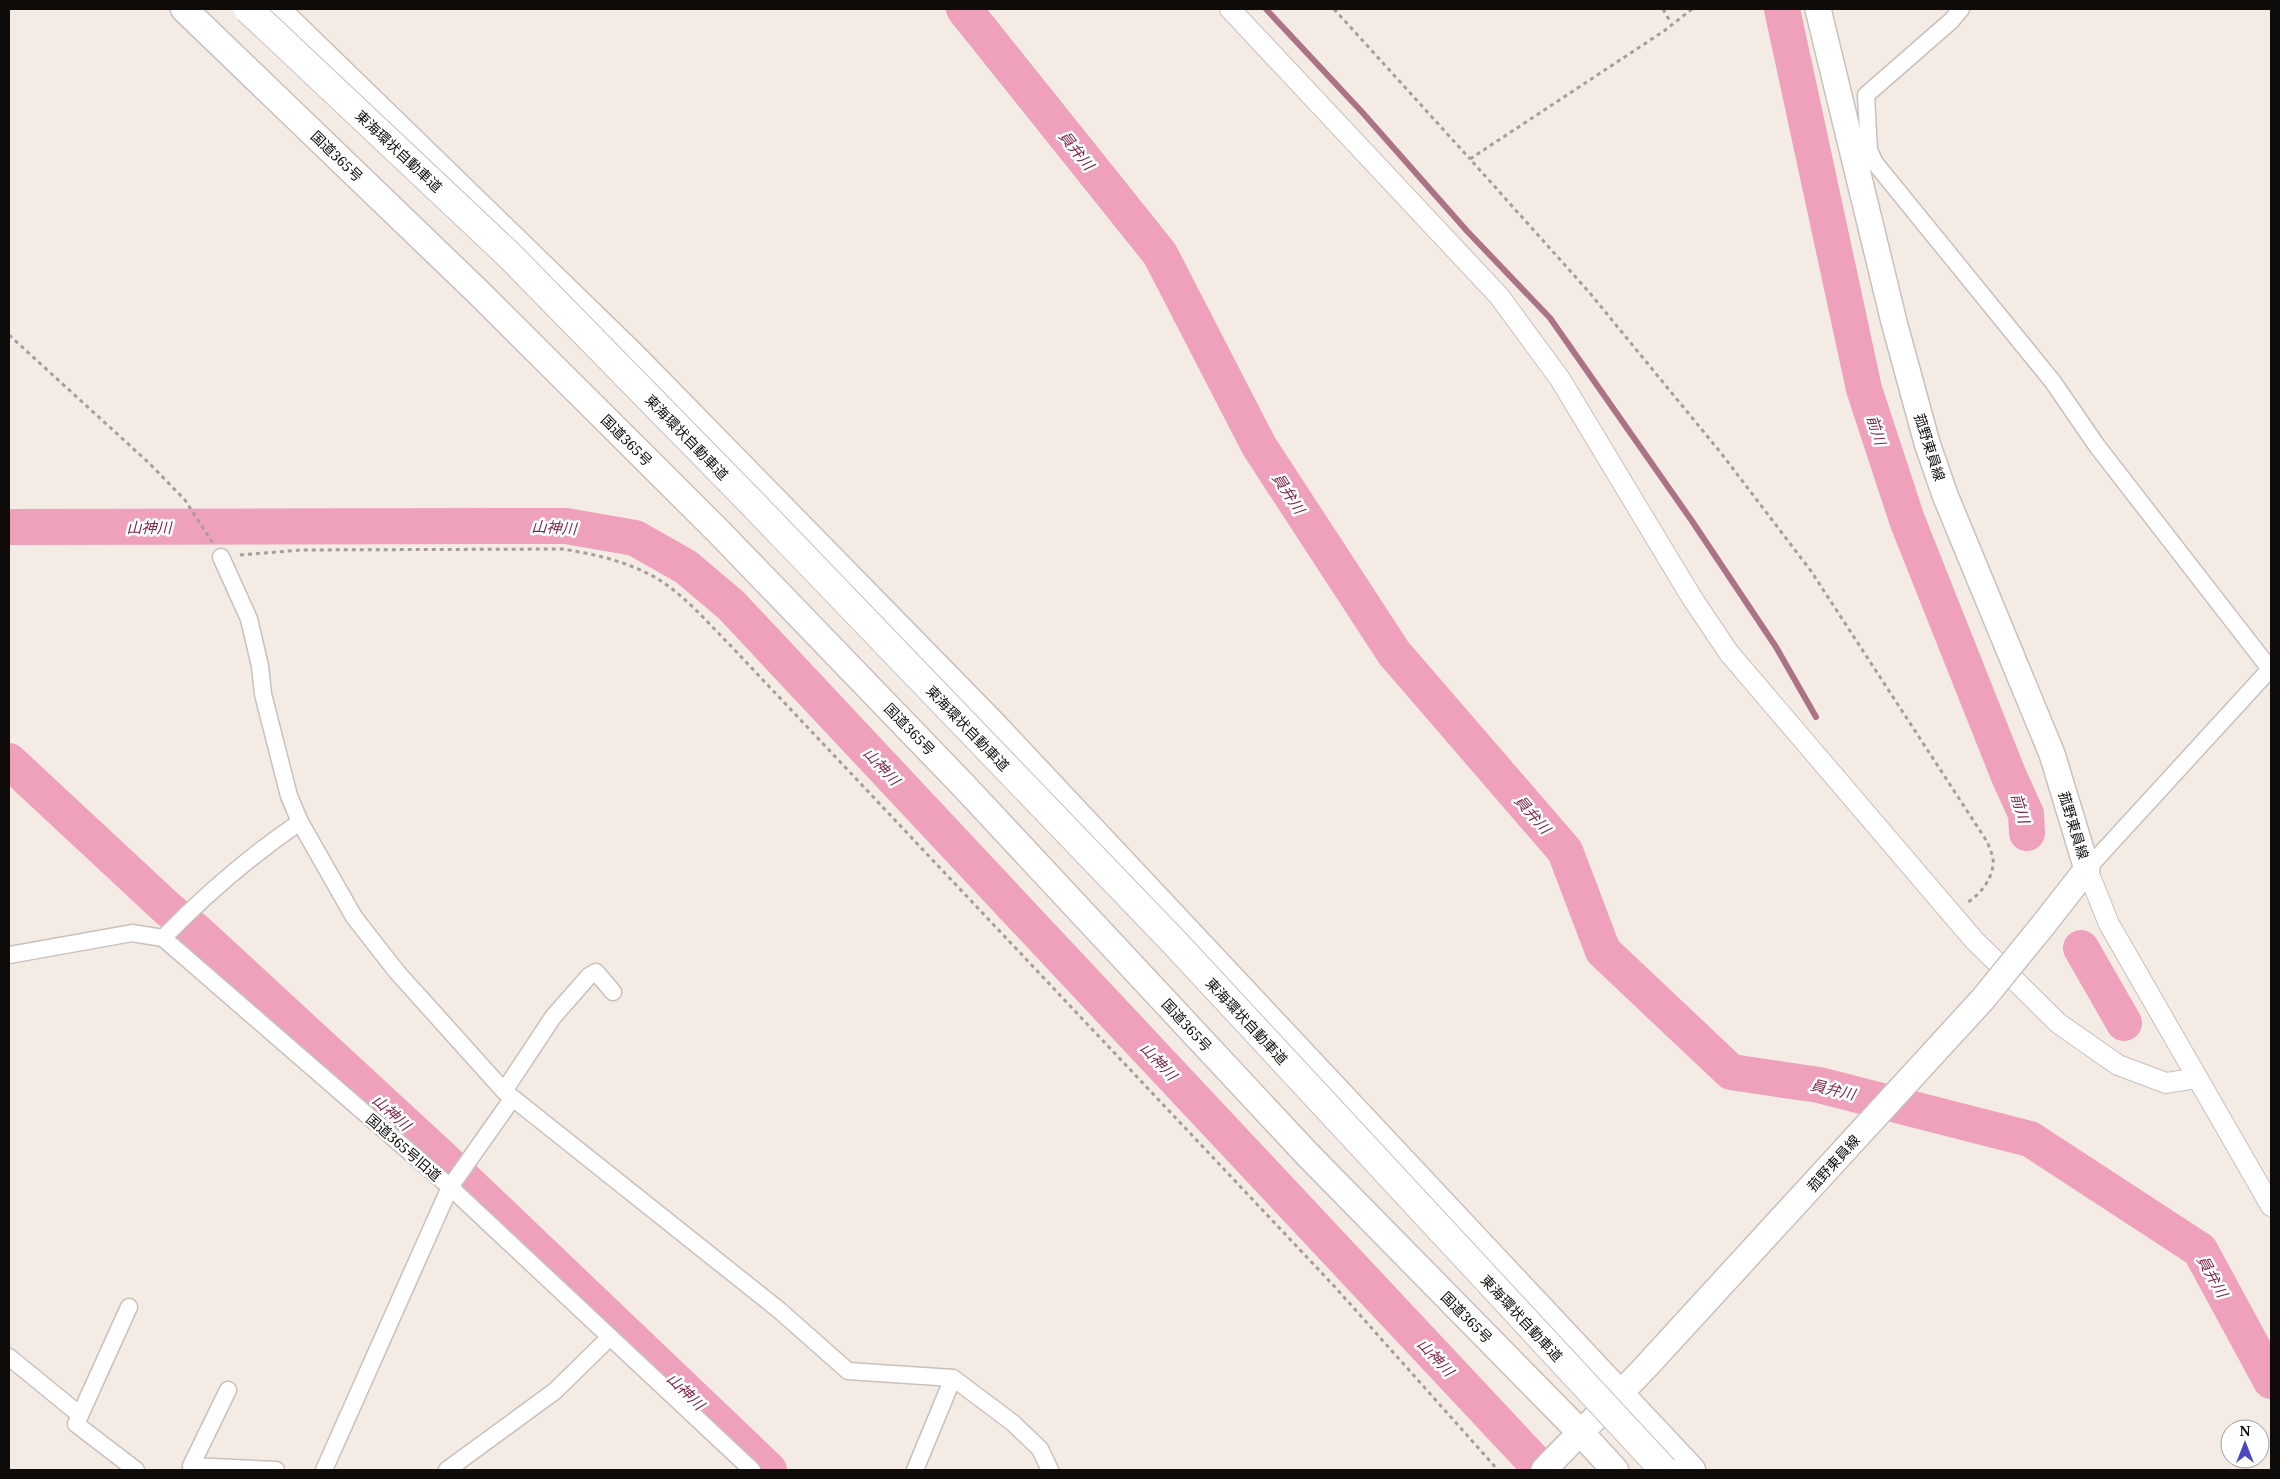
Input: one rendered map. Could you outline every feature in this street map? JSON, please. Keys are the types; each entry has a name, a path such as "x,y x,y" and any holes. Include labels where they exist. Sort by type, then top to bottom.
{"highway":[{"name":"国道365号","path":"184,9 478,292 719,532 963,785 1573,1439 1615,1470"},
{"name":"東海環状自動車道","path":"248,9 509,255 751,502 1175,943 1664,1470"},
{"path":"276,9 537,260 850,576 1079,815 1692,1470"}],"main road":[{"name":"菰野東員線","path":"1544,1470 1573,1439 1622,1394 1982,999 2087,869 2052,754 1945,495 1927,442 1914,400 1861,153 1818,9"}],"street":[{"path":"1230,9 1499,296 1560,379 1692,598 1729,653 1974,940 2058,1023 2118,1065 2166,1083 2197,1078"},
{"path":"1961,9 1951,21 1866,95 1861,153 1875,163 2053,382 2097,446 2271,669 2087,869 2109,924 2271,1206"},
{"path":"218,551 249,620 260,666 263,694 289,796 300,822 354,917 397,972 508,1095 779,1310 848,1371 953,1378 1013,1423 1040,1449 1050,1470"},
{"path":"10,952 132,933 168,933 188,912 274,840 300,822"},
{"name":"国道365号旧道","path":"168,933 452,1184 610,1337 752,1470"},
{"path":"324,1470 452,1184 554,1017 589,976 596,972 612,992"},
{"path":"129,1307 76,1424 136,1470"},
{"path":"447,1470 554,1391 610,1337"},
{"path":"9,1357 80,1415"},
{"path":"915,1470 953,1378"},
{"path":"228,1390 189,1468 276,1470"}],"path":[{"path":"1334,9 1589,292 1721,453 1810,571 1988,843 1993,858 1992,870 1979,896 1951,913"},
{"path":"1663,9 1671,23"},
{"path":"1470,158 1664,31 1671,23 1692,9"},
{"path":"9,335 149,463 185,500 218,551 562,549 584,552 632,566 661,581 690,604 736,652 1289,1238 1498,1470"}],"waterway":[{"name":"員弁川","path":"964,9 1160,254 1259,446 1394,653 1565,851 1603,951 1731,1072 1819,1085 2030,1139 2200,1250 2271,1381"},
{"path":"1266,9 1362,112 1467,231 1550,318 1692,521 1776,647 1816,717"},
{"name":"前川","path":"1782,9 1864,389 1907,520 2008,774 2026,814 2027,833"},
{"name":"山神川","path":"9,527 566,526 635,538 686,567 731,605 1542,1470"},
{"name":"山神川","path":"9,761 169,910 196,931 442,1158 769,1470"},
{"name":"前川","path":"2081,948 2124,1023"}]}
